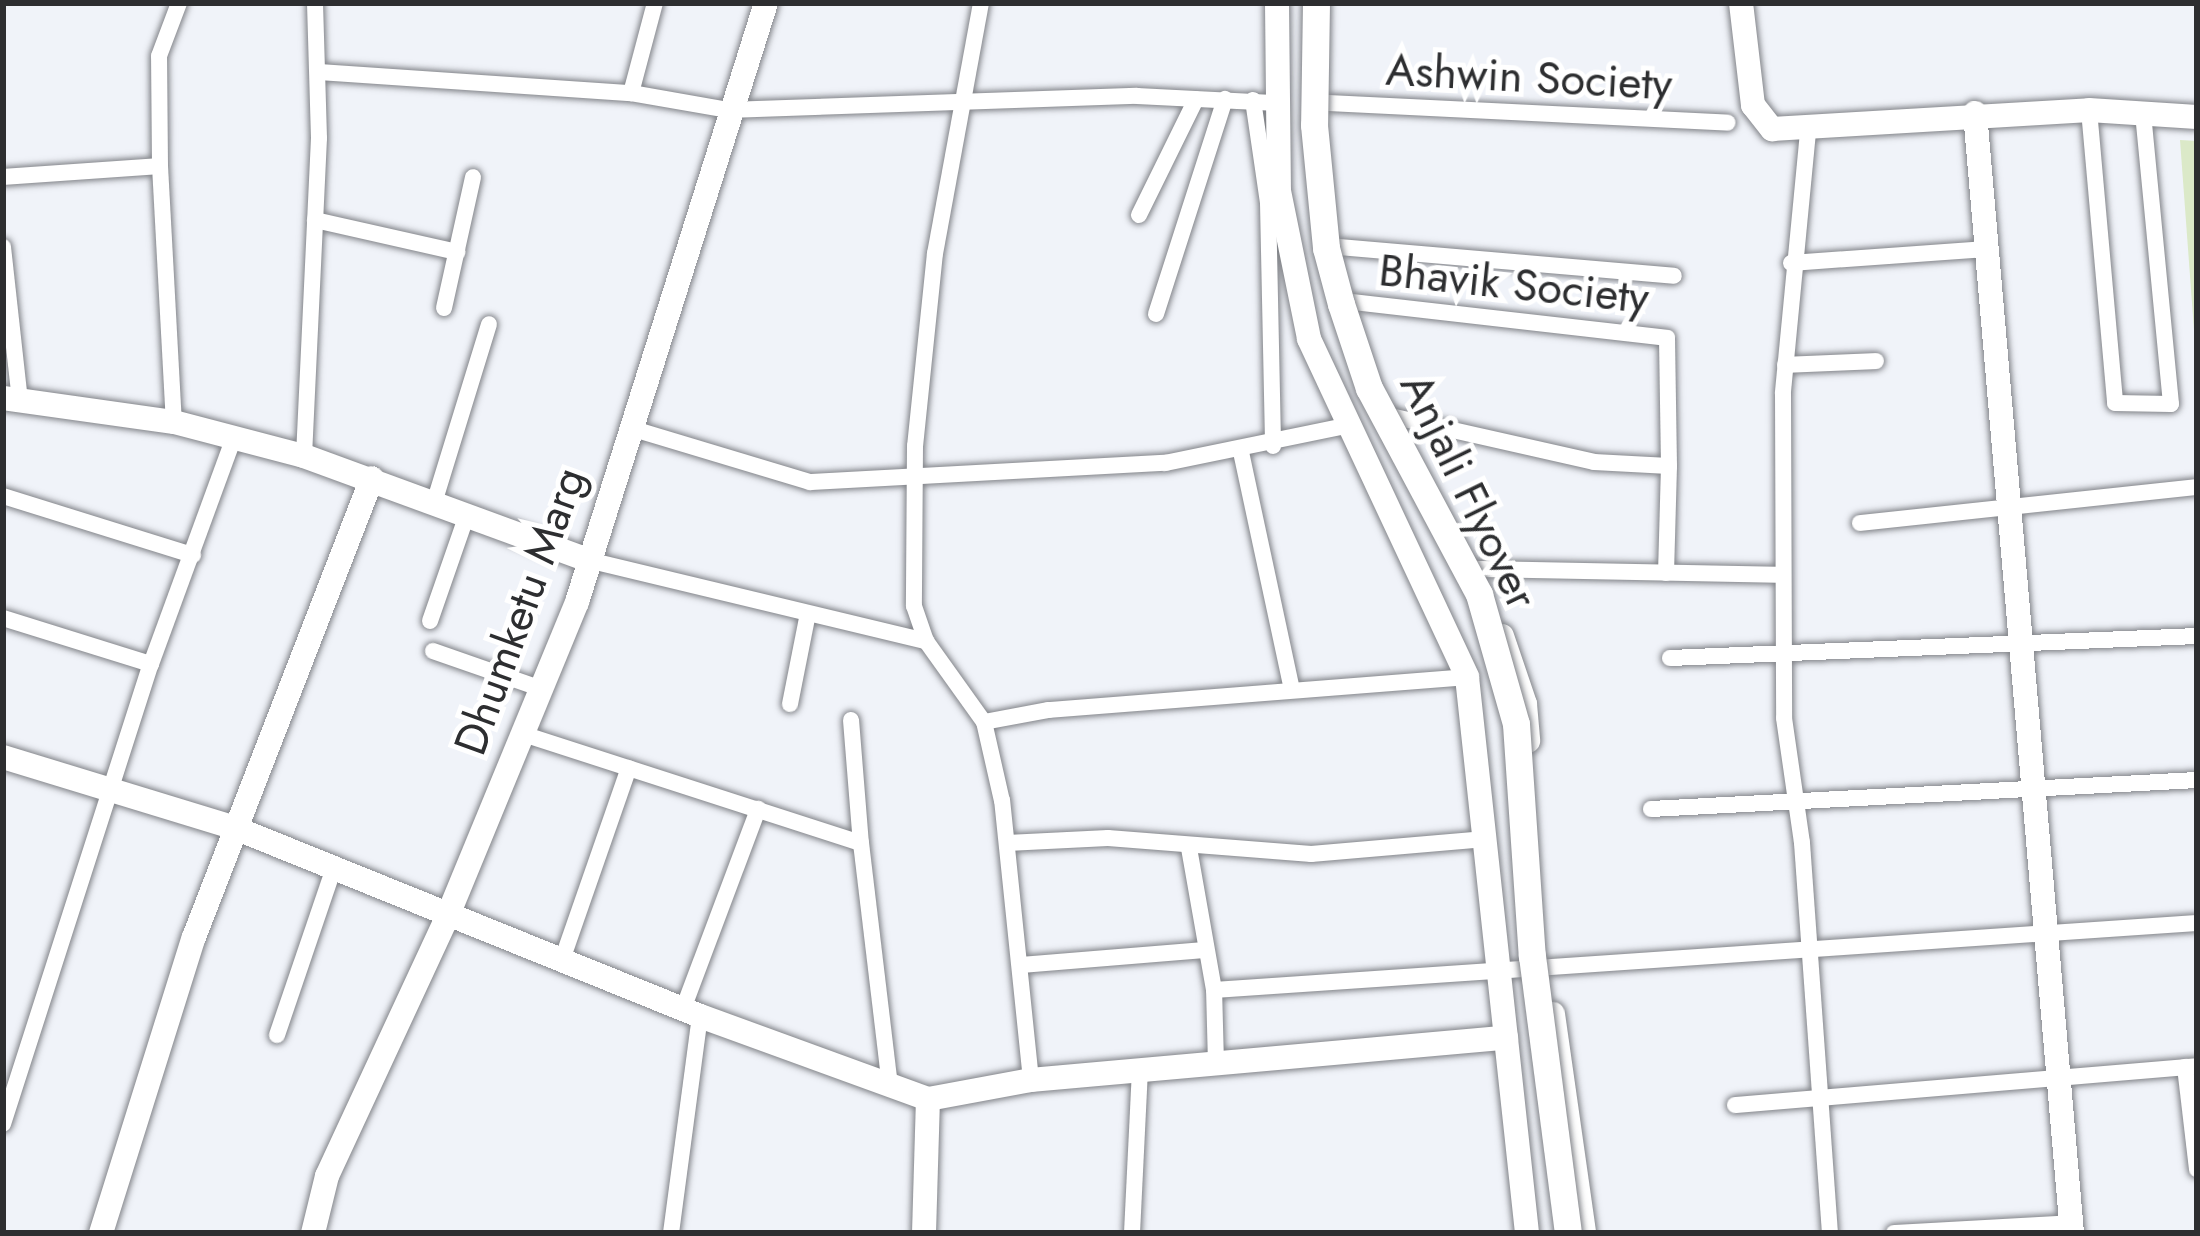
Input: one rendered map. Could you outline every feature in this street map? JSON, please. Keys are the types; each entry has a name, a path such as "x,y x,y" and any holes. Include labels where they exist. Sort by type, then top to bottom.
{"main road":[{"name":"Anjali Flyover","path":"1299,3 1296,126 1325,309 1353,395 1463,602 1499,726 1522,1018 1550,1233"},
{"name":"Anjali Flyover","path":"1316,3 1314,125 1326,248 1341,304 1369,388 1479,594 1516,724 1532,956 1568,1233"}],"street":[{"path":"174,422 159,56 178,3"},
{"path":"304,456 319,72 315,3"},
{"path":"631,93 656,3"},
{"name":"Dhumketu Marg","path":"313,1233 327,1176 448,915 542,688 588,560 728,110 766,3"},
{"path":"981,3 958,100 914,482 914,606 926,641 984,722 1007,843 1031,1080"},
{"path":"1273,446 1263,102 1276,3"},
{"path":"1329,3 1326,103 1339,247 1353,302 1395,417 1476,569 1525,704 1546,964 1584,1233"},
{"path":"1741,3 1753,105 1772,129 1808,132 1975,113 2089,110 2197,117"},
{"path":"319,72 631,93 728,110 958,100 1326,103"},
{"path":"1139,215 1196,99"},
{"path":"1156,314 1225,99"},
{"path":"1263,102 1309,339 1467,677 1527,1233"},
{"name":"Ashwin Society","path":"1326,103 1728,123"},
{"path":"2089,110 2115,403 2171,404 2143,114"},
{"path":"1894,1233 2072,1228 2013,503 1975,113"},
{"path":"1808,132 1791,263 1785,365 1783,653 1831,1233"},
{"path":"3,177 160,166"},
{"path":"444,308 473,177"},
{"path":"315,220 457,251"},
{"path":"1339,247 1674,276"},
{"path":"3,248 11,399 174,422 234,437 372,478 588,560 806,618 926,641"},
{"path":"1791,263 1987,249"},
{"name":"Bhavik Society","path":"1353,302 1667,338 1669,466"},
{"path":"434,503 489,324"},
{"path":"1785,365 1876,361"},
{"path":"630,428 810,482 914,482 1241,452 1395,417 1594,462 1669,466 1666,573"},
{"path":"3,1124 151,664 234,437"},
{"path":"1241,452 1292,690"},
{"path":"110,1231 143,1083 372,478"},
{"path":"1860,523 2013,503 2197,487"},
{"path":"3,496 193,555"},
{"path":"430,621 467,515"},
{"path":"1476,569 1782,575"},
{"path":"3,618 151,664"},
{"path":"790,704 806,618"},
{"path":"1670,658 2023,647 2197,636"},
{"path":"434,651 542,688"},
{"path":"984,722 1467,677"},
{"path":"851,720 890,1085"},
{"path":"523,734 861,843"},
{"path":"3,757 236,828 692,1013 928,1099 1031,1080 1506,1038"},
{"path":"562,960 629,768"},
{"path":"1651,809 1796,805 2197,780"},
{"path":"671,1233 692,1013 758,809"},
{"path":"1007,843 1042,836 1310,854 1485,839"},
{"path":"1189,848 1214,990 1216,1064"},
{"path":"277,1035 335,865"},
{"path":"1214,990 2197,923"},
{"path":"1021,965 1204,950"},
{"path":"1735,1106 2191,1066 2197,1169"},
{"path":"1132,1233 1140,1070"},
{"path":"924,1233 928,1099"}],"green space":[{"path":"2180,140 2197,141 2197,371"}]}
